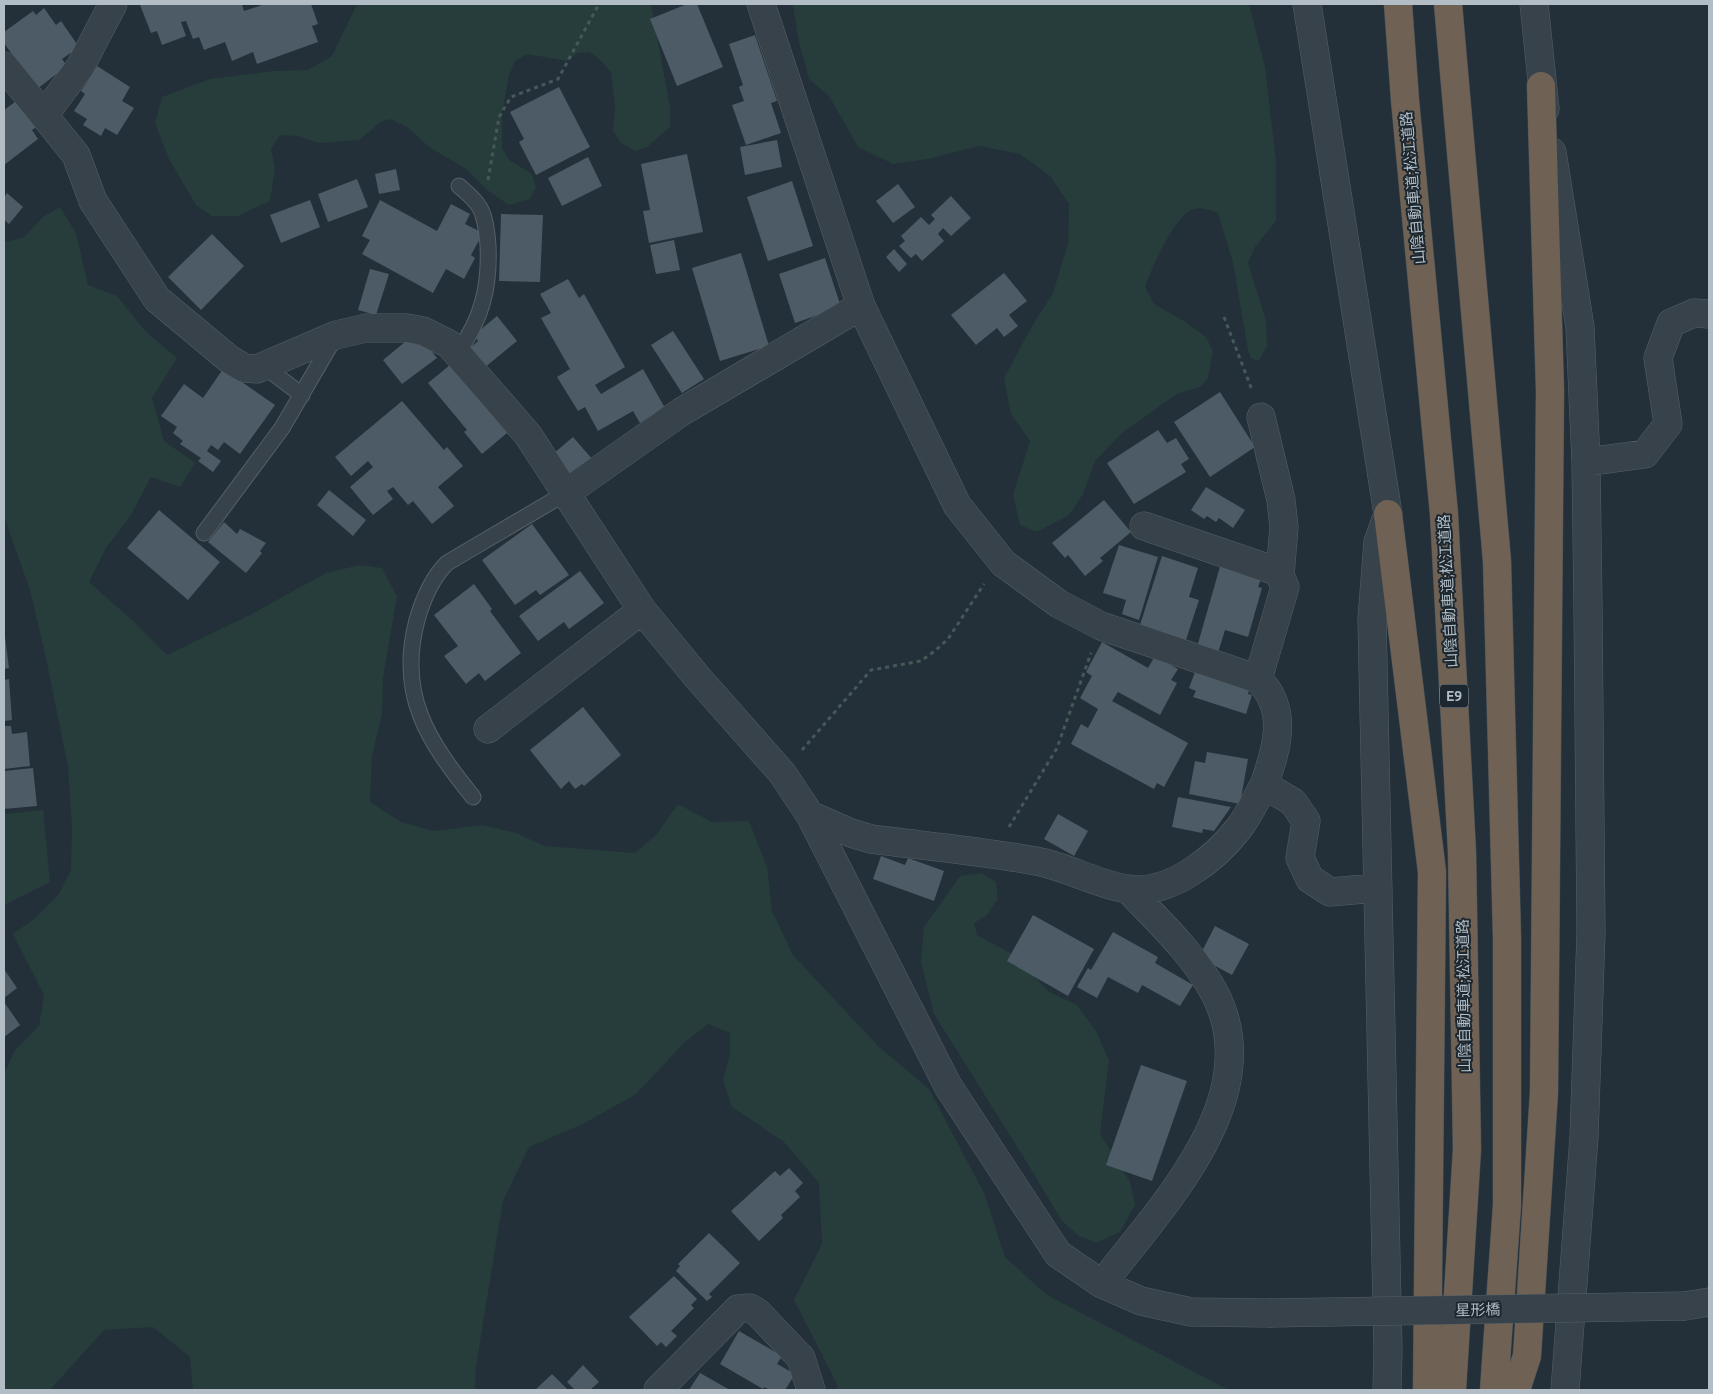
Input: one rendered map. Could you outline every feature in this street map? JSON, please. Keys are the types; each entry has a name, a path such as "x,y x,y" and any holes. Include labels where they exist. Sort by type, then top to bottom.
{"highway":[{"name":"山陰自動車道;松江道路","path":"1398,4 1406,110 1444,514 1462,852 1467,1149 1452,1390"},
{"path":"1448,4 1497,561 1507,938 1507,1204 1494,1390"},
{"path":"1516,1390 1527,1356 1544,1092 1550,391 1542,86"},
{"path":"1388,514 1432,872 1428,1390"}],"street":[{"path":"44,115 80,67 113,4"},
{"path":"761,4 861,306 957,505 1003,563 1028,584 1101,626 1258,679 1268,689 1278,719 1277,739 1264,785 1239,828 1220,848 1198,866 1177,880 1152,888 1128,889 1112,886 1080,873 1036,861 870,839 810,815"},
{"path":"1306,4 1388,514 1378,542 1372,619 1388,1351 1387,1390"},
{"path":"1534,4 1542,86 1580,327 1586,462 1592,933 1584,1137 1565,1390"},
{"path":"4,66 76,154 94,201 157,299 229,359 244,368 256,369 265,367"},
{"path":"566,493 680,412 861,306"},
{"path":"1586,462 1645,454 1668,424 1658,358 1671,323 1694,313 1709,314"},
{"name":"星形橋","path":"265,367 336,335 366,328 407,328 436,337 457,353 528,435 642,610 698,678 782,773 810,815 948,1086 1058,1254 1102,1284 1141,1301 1191,1312 1270,1313 1697,1304"},
{"path":"1258,679 1285,587 1280,575 1284,527 1282,500 1261,417"},
{"path":"1144,526 1273,570 1280,575"},
{"path":"488,729 642,610"},
{"path":"1264,785 1293,802 1306,821 1300,858 1310,879 1330,892 1377,888"},
{"path":"1102,1284 1193,1164 1208,1136 1227,1082 1229,1050 1224,1019 1216,996 1201,971 1128,889"},
{"path":"658,1390 738,1309 745,1307 757,1312 801,1358 810,1390"}],"lane":[{"path":"457,353 474,328 487,290 489,269 487,233 481,210 471,196 459,186"},
{"path":"204,533 282,428 336,335"},
{"path":"265,367 302,395"},
{"path":"473,797 437,748 415,703 411,681 412,656 415,630 421,608 433,579 446,563 566,493"}],"path":[{"path":"481,210 499,117 510,98 558,79 599,4"},
{"path":"1224,317 1261,417"},
{"path":"782,773 871,670 921,661 942,644 990,574 1003,563"},
{"path":"1009,827 1056,748 1101,626"}],"green space":[{"path":"357,4 651,4 670,107 670,127 647,147 636,151 621,143 613,131 615,107 611,72 597,57 589,52 578,53 567,61 527,54 515,61 509,75 502,113 502,148 509,160 532,174 536,187 530,199 509,205 487,190 465,168 429,147 407,127 390,119 381,122 359,140 319,143 298,136 280,135 271,149 275,169 270,201 238,216 212,216 196,205 169,159 155,123 162,97 210,79 273,71 308,70 332,56"},
{"path":"793,4 1249,4 1265,67 1276,161 1276,221 1255,247 1248,263 1266,321 1267,346 1259,361 1251,358 1248,350 1233,263 1218,213 1201,208 1191,210 1177,223 1171,233 1152,268 1145,287 1154,304 1184,321 1206,337 1213,351 1208,378 1200,387 1177,394 1122,433 1095,461 1083,494 1069,515 1037,532 1020,525 1013,495 1030,441 1011,414 1004,378 1032,326 1053,293 1068,244 1069,204 1050,176 1020,154 979,146 928,159 893,164 858,147 829,96 809,79 798,38"},
{"path":"60,207 76,233 88,285 117,296 146,332 177,358 152,398 164,441 195,463 180,487 151,477 131,515 106,548 89,582 133,621 167,655 250,615 326,573 360,565 382,568 397,596 383,678 382,714 372,756 370,802 401,822 434,831 483,825 516,833 545,846 635,853 656,835 678,804 712,822 749,821 767,867 772,911 793,955 878,1046 929,1089 984,1193 1005,1257 1047,1295 1229,1390 837,1390 837,1384 794,1300 822,1244 819,1183 784,1142 732,1107 723,1080 730,1054 730,1033 708,1024 685,1042 636,1094 583,1124 529,1147 503,1201 476,1366 475,1390 193,1390 190,1357 153,1327 104,1330 50,1390 4,1390 4,1073 15,1050 39,1026 44,995 13,934 34,919 59,894 71,870 72,826 68,767 46,658 30,590 4,517 4,242 23,238 43,217"},
{"path":"43,810 50,882 4,905 4,814"},
{"path":"981,873 996,882 998,899 987,915 974,923 977,935 1016,956 1049,992 1077,1005 1096,1031 1109,1060 1100,1134 1130,1182 1135,1205 1120,1232 1096,1243 1079,1236 1062,1221 934,1014 921,962 924,927 960,876"}],"building":[{"path":"242,4 244,11 265,4 311,4 318,24 312,26 318,42 257,64 253,52 232,61 225,42 204,50 199,37 193,39 186,21 181,22 186,36 162,45 157,31 151,33 140,5"},
{"path":"687,4 697,4 723,67 677,86 650,19"},
{"path":"44,8 56,25 61,21 79,47 62,59 67,66 37,89 4,43 4,32 33,11 36,15"},
{"path":"755,35 777,101 771,103 781,133 746,145 732,105 744,101 739,87 743,85 729,44"},
{"path":"97,66 130,87 122,101 134,108 117,135 105,128 101,136 83,125 87,119 74,111 85,94 81,91"},
{"path":"559,87 590,147 536,175 519,142 524,139 510,112"},
{"path":"19,99 39,125 32,130 38,139 4,165 4,110"},
{"path":"777,140 782,167 745,175 740,147"},
{"path":"687,154 703,232 649,243 643,211 650,210 641,164"},
{"path":"588,157 602,186 562,206 548,178"},
{"path":"396,169 400,190 379,194 375,174"},
{"path":"357,179 368,207 328,222 318,194"},
{"path":"792,181 813,246 768,261 747,197"},
{"path":"898,184 915,207 893,223 876,201"},
{"path":"7,193 23,207 9,224 4,220 4,197"},
{"path":"951,196 971,218 951,236 943,228 938,234 944,241 922,261 916,254 911,258 899,246 905,241 901,236 921,217 929,225 935,219 931,215"},
{"path":"310,200 320,227 281,243 270,215"},
{"path":"380,200 437,231 451,204 470,214 465,224 483,233 471,255 475,258 464,279 446,269 433,293 362,254 370,240 362,236"},
{"path":"501,214 543,215 540,282 499,281"},
{"path":"212,234 244,266 201,310 168,277"},
{"path":"674,240 680,270 656,274 650,245"},
{"path":"894,249 907,264 899,272 886,257"},
{"path":"741,253 769,346 720,361 692,268"},
{"path":"825,258 841,307 795,323 779,274"},
{"path":"370,269 389,274 376,315 358,310"},
{"path":"1004,273 1027,301 1009,315 1018,326 1004,337 997,328 976,345 951,315"},
{"path":"568,279 579,298 584,294 625,367 595,385 601,394 643,369 665,408 640,423 633,411 598,431 585,407 578,411 557,377 570,369 541,318 551,313 540,294"},
{"path":"497,316 517,341 484,368 469,349 478,341 474,335"},
{"path":"673,331 704,379 682,393 651,345"},
{"path":"411,337 417,345 423,340 437,358 402,384 383,360"},
{"path":"450,365 507,433 482,454 464,432 467,430 428,383"},
{"path":"223,369 275,405 240,454 224,442 218,450 211,445 207,451 221,461 213,472 198,461 201,458 180,444 183,441 173,433 177,427 161,416 184,384 203,398"},
{"path":"1220,392 1255,447 1210,477 1174,422"},
{"path":"402,401 444,450 447,447 463,466 438,487 454,506 432,524 413,501 408,505 393,487 387,491 393,499 373,515 350,487 373,467 368,461 351,476 335,457"},
{"path":"1158,430 1167,443 1176,438 1189,459 1181,464 1186,472 1134,504 1107,463"},
{"path":"573,437 593,460 572,477 553,454"},
{"path":"1206,487 1245,510 1233,528 1219,518 1216,522 1207,516 1204,519 1191,510"},
{"path":"329,490 366,520 353,536 317,505"},
{"path":"1104,500 1131,532 1100,558 1103,561 1085,576 1068,555 1065,558 1052,543"},
{"path":"159,510 220,562 188,600 127,548"},
{"path":"224,522 237,534 240,529 266,543 260,551 262,553 246,573 208,542"},
{"path":"532,524 569,575 540,595 536,590 515,605 482,560"},
{"path":"1119,545 1158,557 1139,620 1122,614 1126,600 1103,593"},
{"path":"1162,556 1198,568 1189,597 1199,600 1185,643 1139,628"},
{"path":"1221,563 1262,576 1258,587 1262,588 1248,637 1225,630 1218,653 1197,647"},
{"path":"580,571 604,603 569,629 564,622 538,641 519,616"},
{"path":"474,584 492,609 490,611 521,653 485,681 479,673 466,684 444,656 458,646 434,615"},
{"path":"4,629 9,668 4,669"},
{"path":"1102,642 1148,668 1155,656 1178,669 1171,680 1177,683 1160,715 1118,692 1112,701 1188,743 1164,787 1157,783 1154,789 1071,744 1081,724 1088,728 1098,709 1080,698 1092,676 1086,672"},
{"path":"1195,672 1249,690 1248,694 1252,695 1246,714 1193,697 1196,691 1189,688"},
{"path":"9,679 12,720 4,721 4,680"},
{"path":"583,707 621,755 584,786 582,784 575,789 569,781 561,789 530,750"},
{"path":"4,726 11,726 12,734 27,732 30,766 4,769"},
{"path":"1207,752 1248,759 1240,804 1189,794 1195,761 1205,763"},
{"path":"33,768 37,806 4,809 4,771"},
{"path":"1178,797 1231,807 1214,831 1203,829 1202,833 1172,827"},
{"path":"1058,814 1088,831 1074,856 1044,839"},
{"path":"881,856 905,865 908,858 944,871 934,901 873,879"},
{"path":"1033,915 1094,949 1068,996 1007,961"},
{"path":"1215,926 1249,944 1232,975 1199,957"},
{"path":"1113,932 1158,957 1155,963 1193,985 1180,1006 1142,985 1138,993 1108,977 1097,998 1077,987 1088,968 1091,970"},
{"path":"4,969 17,988 4,998"},
{"path":"4,1002 20,1025 4,1037"},
{"path":"1141,1065 1187,1081 1152,1181 1106,1165"},
{"path":"789,1168 803,1183 795,1191 800,1197 781,1215 783,1218 759,1241 731,1211 775,1171 780,1176"},
{"path":"709,1233 740,1263 709,1294 712,1297 707,1301 676,1271 680,1266 678,1264"},
{"path":"674,1276 697,1299 691,1305 694,1308 671,1331 677,1336 666,1347 661,1342 657,1346 629,1317"},
{"path":"739,1331 782,1356 777,1364 795,1374 785,1390 770,1390 764,1387 763,1389 720,1364"},
{"path":"583,1365 599,1382 590,1390 575,1390 567,1382"},
{"path":"700,1373 730,1390 689,1390"},
{"path":"552,1374 568,1390 535,1390"}]}
